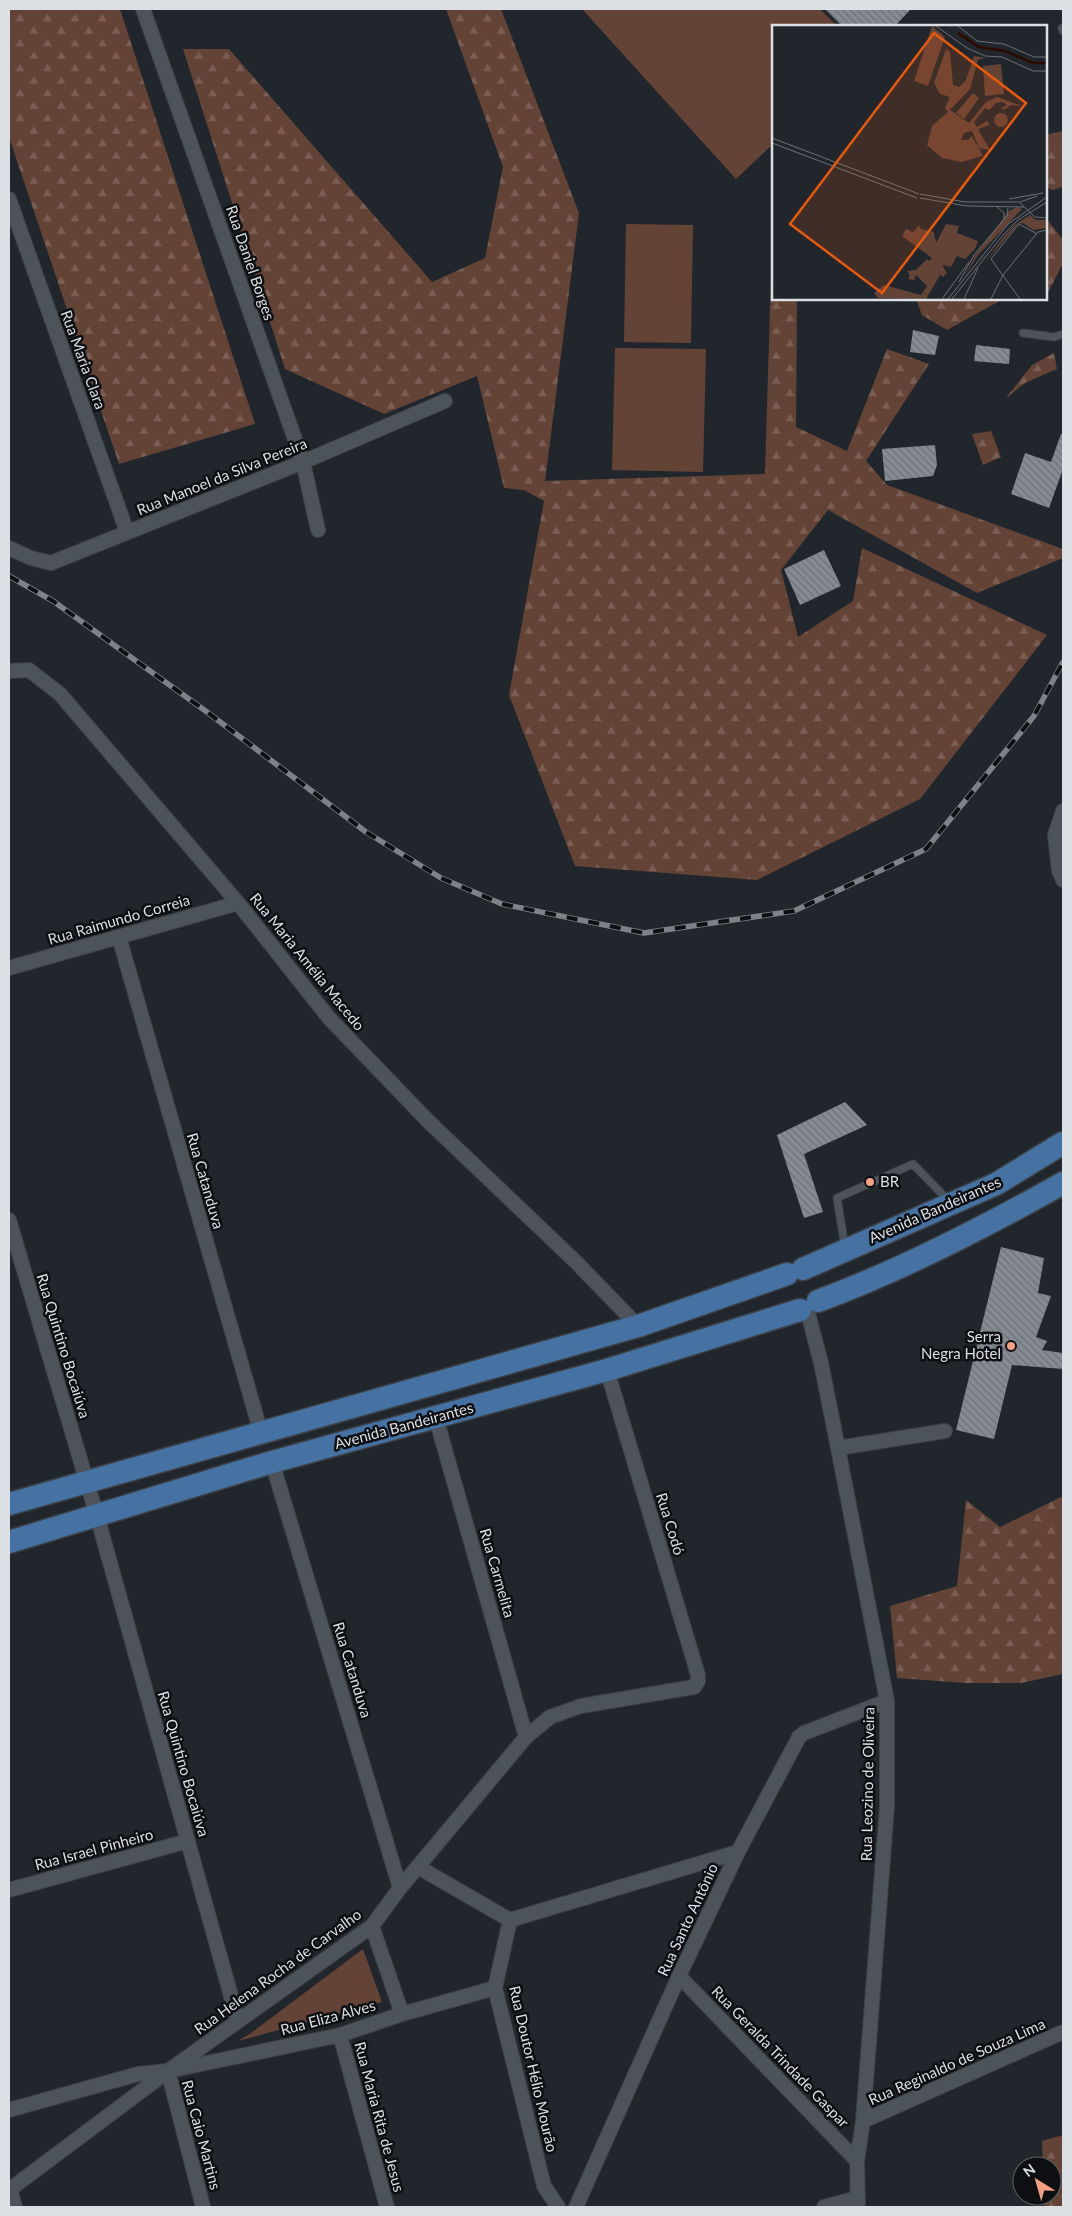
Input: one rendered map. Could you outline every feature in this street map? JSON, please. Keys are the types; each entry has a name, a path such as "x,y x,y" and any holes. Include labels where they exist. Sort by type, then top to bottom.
{"main road":[{"name":"Avenida Bandeirantes","path":"9,1504 638,1326 795,1272 996,1184 1063,1143"},
{"name":"Avenida Bandeirantes","path":"9,1542 272,1462 607,1370 808,1306 868,1282 1028,1203 1063,1183"},
{"path":"809,1271 819,1280 820,1294 808,1306 787,1305 783,1300 780,1286 795,1272 809,1271"}],"street":[{"name":"Rua Daniel Borges","path":"143,9 303,462 318,530"},
{"name":"Rua Maria Clara","path":"9,199 127,532"},
{"name":"Rua Manoel da Silva Pereira","path":"9,548 31,558 51,563 303,462 445,401"},
{"name":"Rua Maria Amélia Macedo","path":"9,671 29,670 60,694 238,903 329,1018 428,1121 576,1262 638,1326"},
{"path":"1063,811 1055,835 1059,870 1063,880"},
{"name":"Rua Raimundo Correia","path":"9,968 238,903"},
{"name":"Rua Catanduva","path":"119,937 261,1433"},
{"name":"Rua Quintino Bocaiúva","path":"9,1220 87,1481 238,2021"},
{"name":"Rua Leozino de Oliveira","path":"808,1306 821,1363 887,1701 887,1806 863,2121 858,2161 857,2202"},
{"name":"Rua Codó","path":"607,1370 698,1675 698,1681 694,1687"},
{"name":"Rua Carmelita","path":"436,1418 526,1737"},
{"path":"838,1448 945,1431"},
{"name":"Rua Catanduva","path":"272,1462 400,1888"},
{"name":"Rua Helena Rocha de Carvalho","path":"9,2190 168,2071 372,1926 400,1888 526,1737 550,1717 581,1706 694,1687"},
{"name":"Rua Santo Antônio","path":"576,2207 679,1976 738,1852 799,1737 804,1733 887,1701"},
{"name":"Rua Israel Pinheiro","path":"9,1888 188,1841"},
{"path":"418,1867 510,1920 738,1852"},
{"name":"Rua Doutor Hélio Mourão","path":"510,1920 495,1988 544,2186 558,2207"},
{"path":"372,1926 402,2014"},
{"name":"Rua Geralda Trindade Gaspar","path":"679,1976 858,2161"},
{"name":"Rua Eliza Alves","path":"9,2110 138,2074 168,2071 340,2035 402,2014 495,1988"},
{"name":"Rua Reginaldo de Souza Lima","path":"863,2121 1063,2032"},
{"name":"Rua Maria Rita de Jesus","path":"340,2035 387,2207"},
{"name":"Rua Caio Martins","path":"168,2071 203,2207"},
{"path":"9,2190 15,2207"},
{"path":"824,2207 857,2202"}],"lane":[{"path":"1023,333 1054,337 1063,334"},
{"path":"846,1250 836,1198 913,1164 952,1204"}],"green space":[{"path":"9,9 120,9 255,424 119,464 9,137"},
{"path":"446,9 501,9 579,213 545,481 765,474 772,243 772,300 797,300 796,427 847,451 887,349 929,364 866,461 887,485 1063,549 1063,558 977,593 828,510 781,570 798,637 853,601 862,548 1047,635 920,799 757,880 575,866 509,695 544,501 524,490 504,488 477,376 384,414 285,369 183,49 229,49 432,282 485,258 503,167"},
{"path":"582,9 820,9 836,25 772,25 772,145 736,179"},
{"path":"1063,131 1063,187 1052,190 1047,187 1047,135"},
{"path":"1047,219 1063,240 1063,263 1047,295"},
{"path":"626,224 693,225 691,343 624,342"},
{"path":"916,300 1001,300 947,330 922,315"},
{"path":"615,348 706,349 703,472 612,470"},
{"path":"1054,353 1057,369 1025,383 1006,398 1032,365"},
{"path":"991,431 1001,457 983,465 972,434"},
{"path":"1063,1496 1063,1674 1021,1683 965,1683 897,1678 890,1606 957,1586 966,1500 1000,1527"},
{"path":"363,1949 382,2002 238,2041 251,2033"},
{"path":"1063,2135 1063,2207 1044,2207 1062,2206 1062,2156 1043,2156 1042,2141"}],"building":[{"path":"825,9 911,9 896,25 841,25"},
{"path":"913,330 939,336 935,355 910,352"},
{"path":"976,345 1010,349 1009,364 974,361"},
{"path":"1061,434 1063,434 1063,469 1049,508 1011,494 1025,453 1051,462"},
{"path":"935,445 937,465 933,476 885,481 882,449"},
{"path":"824,550 841,586 800,605 784,569"},
{"path":"845,1102 867,1125 804,1154 823,1212 804,1218 777,1135"},
{"name":"Serra Negra Hotel","path":"1001,1247 1044,1258 1038,1293 1051,1296 1036,1337 1047,1341 1042,1350 1063,1353 1063,1369 1012,1365 994,1439 956,1430"}],"railway":[{"path":"9,576 53,601 207,712 366,832 441,878 502,904 644,933 794,911 926,849 1034,716 1063,662"}],"place":[{"name":"BR","path":"870,1182"},
{"name":"Serra Negra Hotel","path":"1011,1346"}]}
